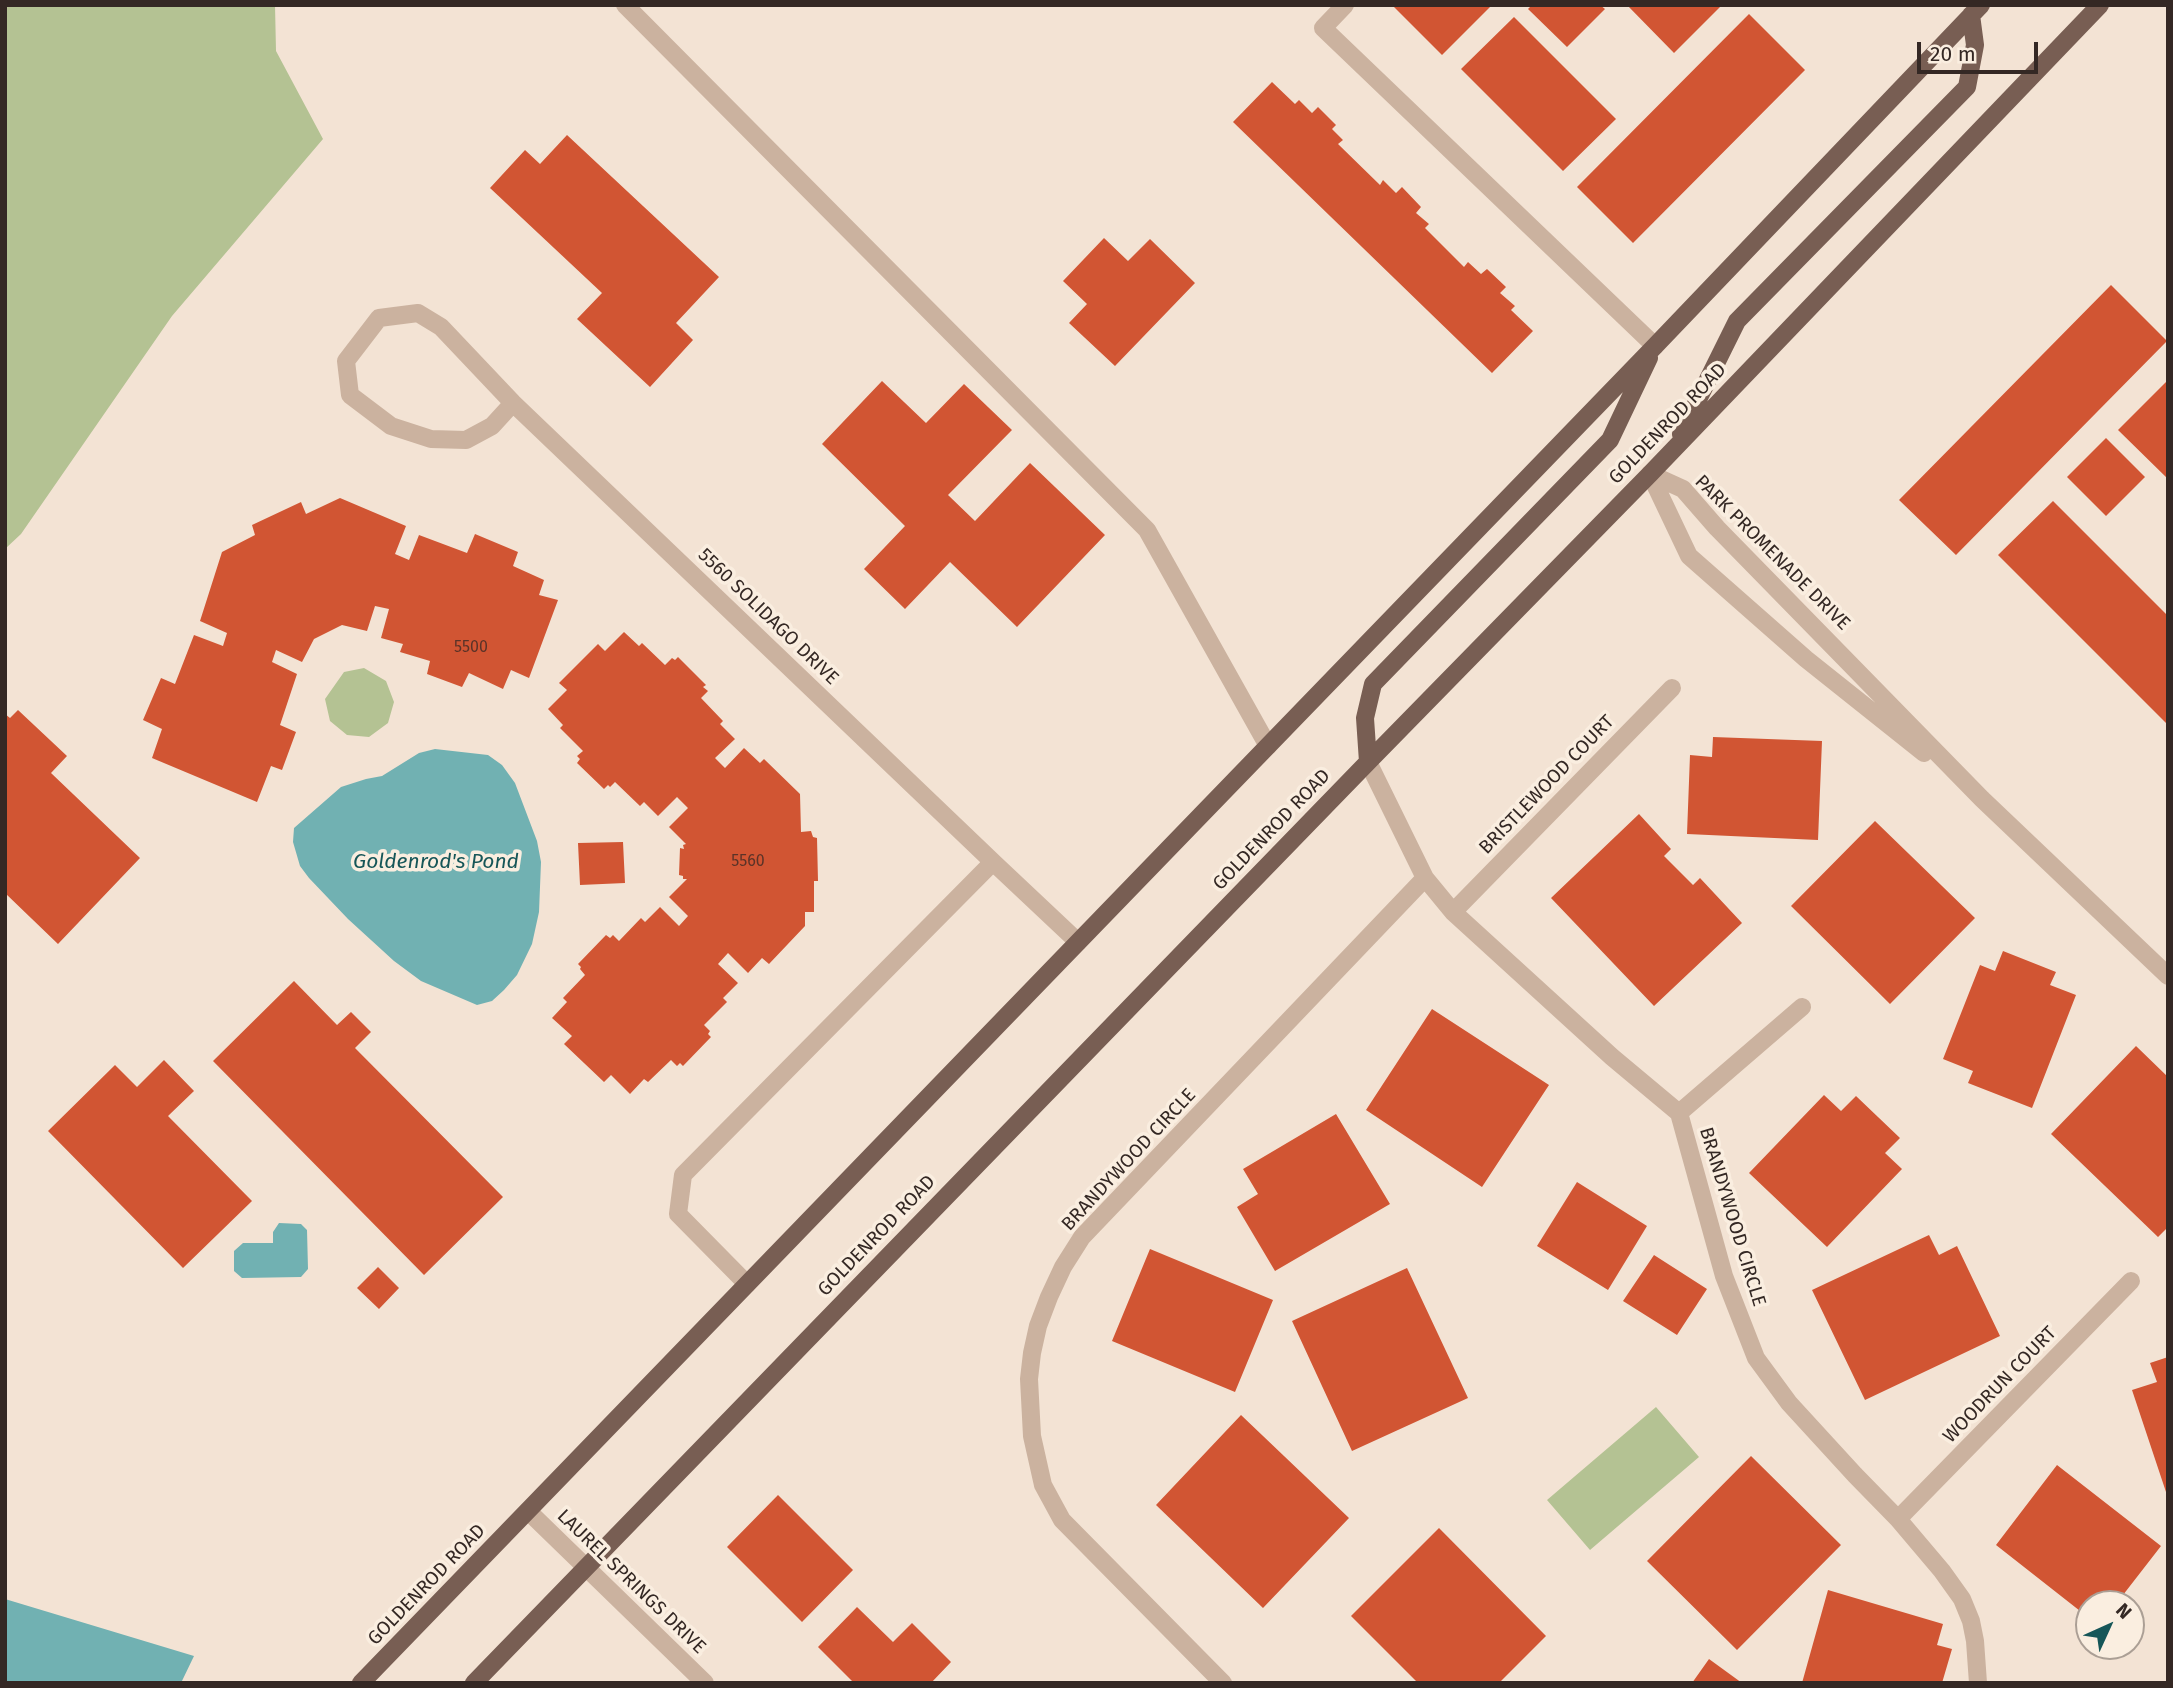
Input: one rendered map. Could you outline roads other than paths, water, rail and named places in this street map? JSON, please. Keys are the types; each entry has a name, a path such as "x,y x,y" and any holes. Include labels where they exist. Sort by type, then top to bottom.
{"main road":[{"name":"GOLDENROD ROAD","path":"474,1683 1650,474 2100,5"},
{"name":"GOLDENROD ROAD","path":"361,1683 1655,346 1971,9"},
{"path":"1673,450 1737,321 1967,86 1975,45 1971,9"},
{"path":"1368,762 1366,718 1373,684 1610,440 1655,346"},
{"path":"371,1683 429,1613"}],"street":[{"path":"625,5 1147,530 1269,746"},
{"path":"1345,5 1323,28 1655,346"},
{"name":"5560 SOLIDAGO DRIVE","path":"513,404 492,426 466,440 431,439 391,426 351,396 346,361 379,318 418,313 441,327 513,404 1078,942"},
{"name":"PARK PROMENADE DRIVE","path":"1650,474 1689,556 1806,659 1982,799"},
{"name":"PARK PROMENADE DRIVE","path":"1650,474 1683,489 1717,528 1982,799 2168,976"},
{"name":"BRISTLEWOOD COURT","path":"1454,912 1672,688"},
{"name":"BRANDYWOOD CIRCLE","path":"1368,762 1424,878 1454,912 1612,1057 1679,1114 1724,1276 1756,1358 1789,1403 1898,1519 1942,1570 1962,1599 1973,1631 1978,1683"},
{"path":"747,1284 678,1214 683,1175 993,862"},
{"name":"BRANDYWOOD CIRCLE","path":"1223,1683 1062,1520 1042,1485 1032,1436 1029,1379 1032,1353 1049,1297 1082,1237 1424,878"},
{"path":"1679,1114 1802,1007"},
{"name":"WOODRUN COURT","path":"1898,1519 2131,1281"},
{"name":"LAUREL SPRINGS DRIVE","path":"528,1511 705,1683"}],"water":[{"name":"Goldenrod's Pond","path":"435,749 488,755 502,765 515,783 537,841 541,862 539,912 532,944 517,975 504,990 492,1001 477,1005 421,981 394,961 309,878 300,866 293,842 294,828 341,787 382,776 419,753"},
{"path":"279,1223 301,1224 307,1230 308,1269 301,1277 242,1278 234,1271 234,1251 243,1243 273,1243 273,1232"},
{"path":"5,1599 194,1656 181,1683 5,1683"}]}
